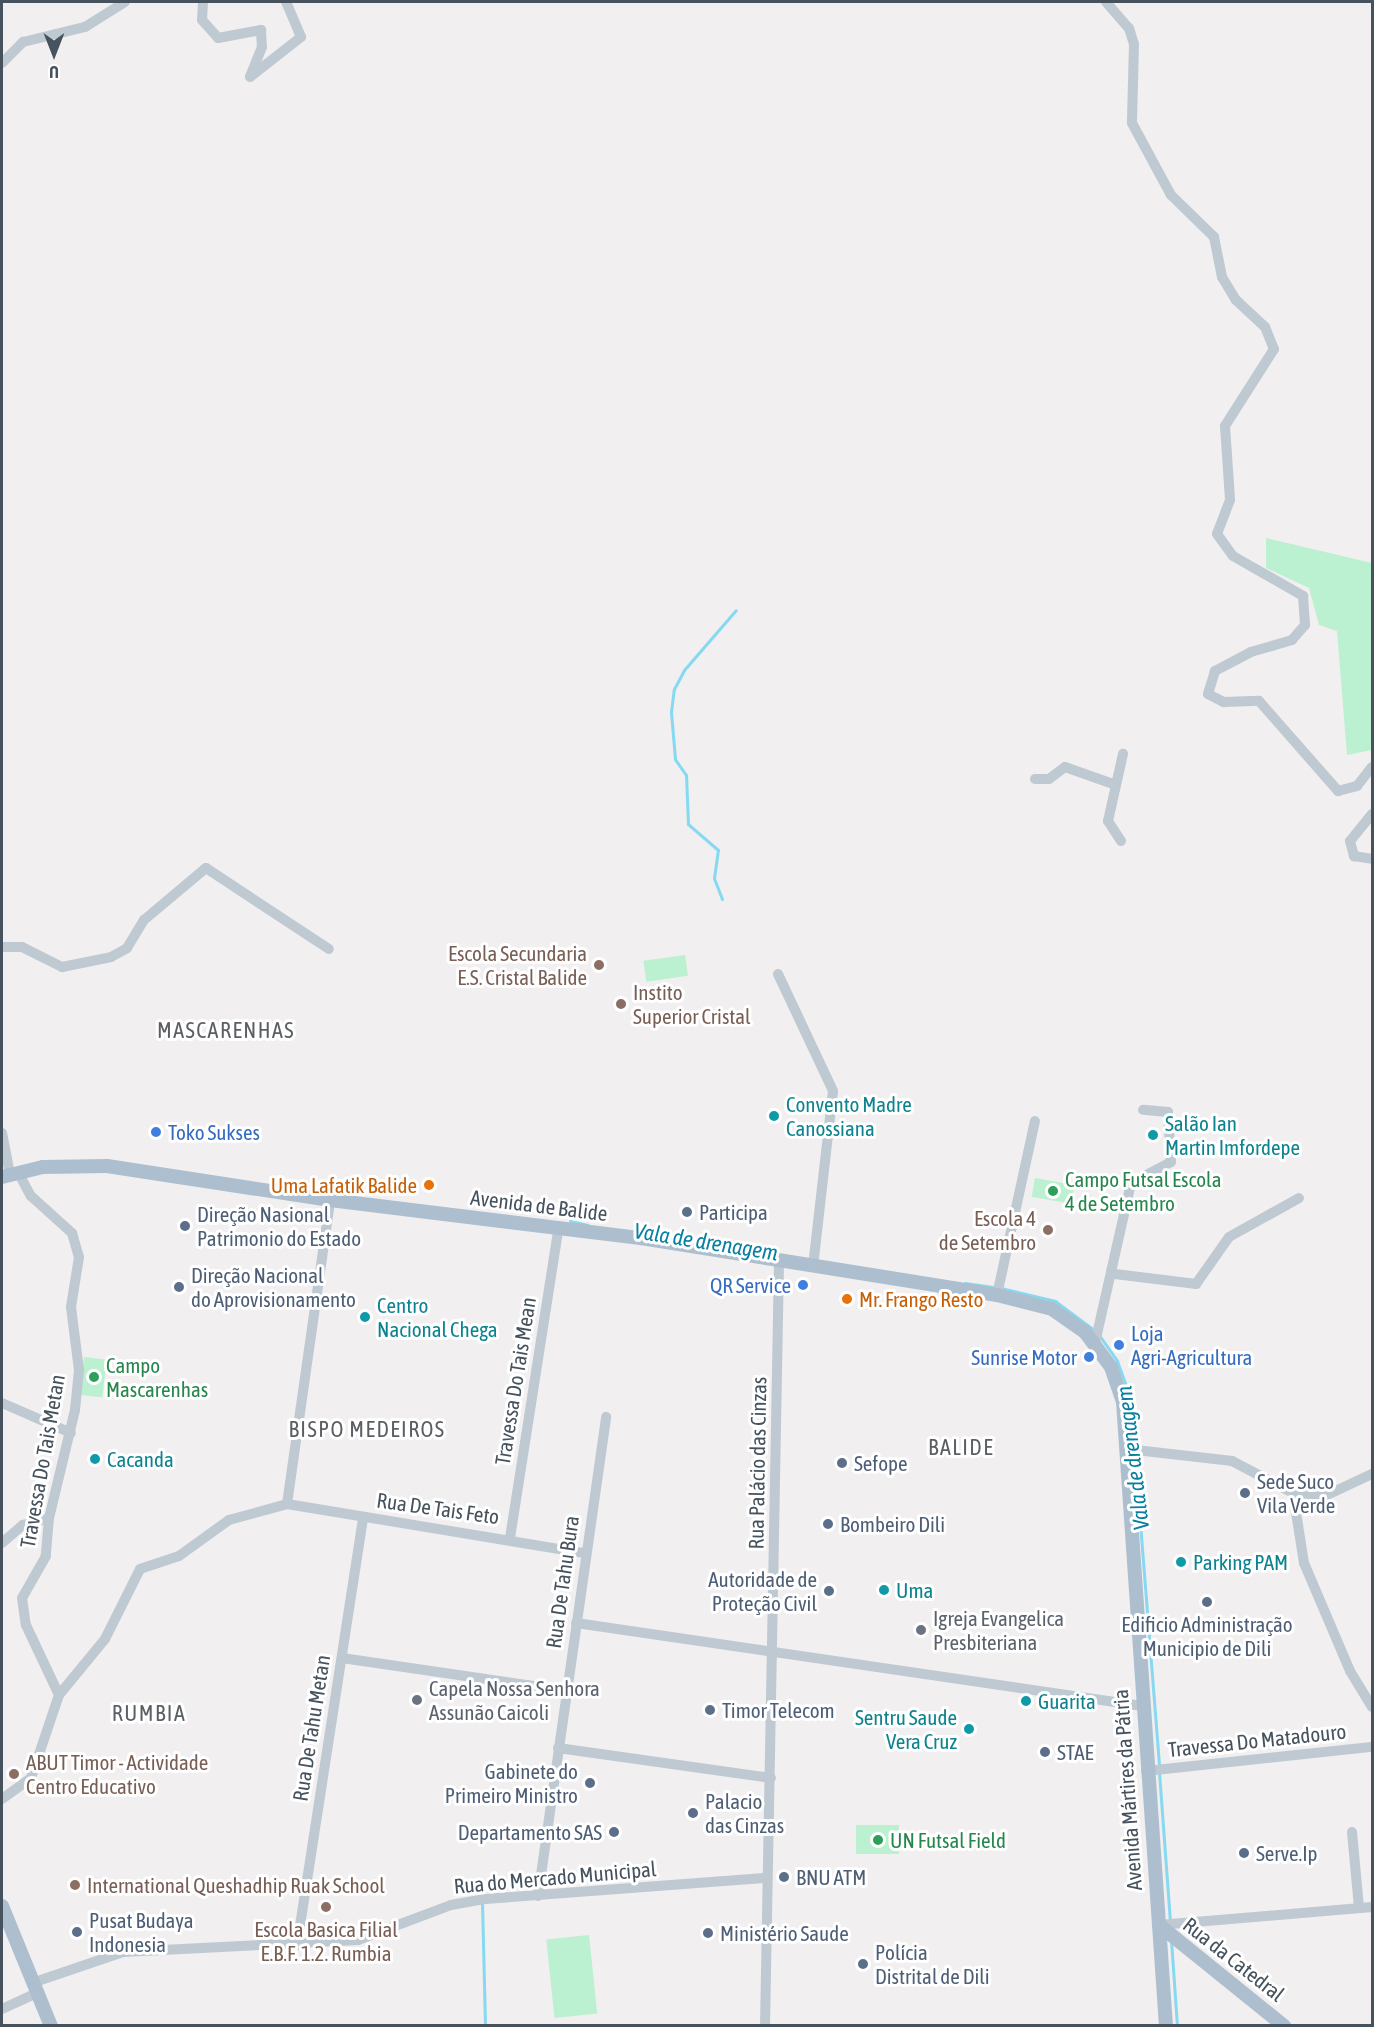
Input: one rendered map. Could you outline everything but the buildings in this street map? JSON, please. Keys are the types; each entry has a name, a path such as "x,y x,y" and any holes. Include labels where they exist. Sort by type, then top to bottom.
{"main road":[{"name":"Avenida de Balide","path":"10,1175 107,1166 330,1200 558,1230 641,1238 780,1262 813,1262 997,1295 1052,1309 1095,1343"},
{"name":"Avenida Mártires da Pátria","path":"1095,1343 1123,1402 1146,1771 1166,2025"},
{"path":"2,1906 51,2025"},
{"name":"Rua da Catedral","path":"1159,1925 1185,1949 1284,2025"}],"street":[{"path":"2,63 23,42 85,27 125,2"},
{"path":"203,2 202,20 218,38 261,30 262,47 250,77 301,37 286,2"},
{"path":"1106,2 1129,28 1134,44 1132,123 1171,195 1214,237 1222,277 1236,300 1265,327 1274,349 1225,426 1230,500 1217,534 1233,556 1304,596 1305,625 1292,640 1251,652 1215,671 1208,694 1218,702 1259,701 1338,791 1357,786 1372,767"},
{"path":"1121,841 1108,821 1123,754"},
{"path":"1035,779 1049,779 1065,767 1116,785"},
{"path":"1372,814 1350,841 1354,856 1372,859"},
{"path":"2,947 22,947 63,967 111,957 127,948 144,920 206,868 329,949"},
{"path":"778,974 833,1091 813,1262"},
{"path":"1095,1343 1103,1326 1115,1274 1131,1183 1139,1174 1171,1162 1168,1112 1143,1110"},
{"path":"997,1295 1035,1121"},
{"path":"2,1133 10,1175"},
{"name":"Travessa Do Tais Metan","path":"10,1175 77,1244 80,1268 71,1307 78,1370 70,1433 49,1518 46,1556 23,1592 22,1605 26,1625 59,1695"},
{"path":"1115,1274 1196,1284 1229,1237 1299,1198"},
{"path":"2,1799 31,1778 59,1695 105,1639 140,1569 179,1556 229,1520 287,1504 330,1200"},
{"name":"Travessa Do Tais Mean","path":"510,1538 558,1230"},
{"name":"Rua Palácio das Cinzas","path":"765,2025 780,1262"},
{"path":"2,1403 70,1433"},
{"name":"Rua De Tahu Bura","path":"538,1896 584,1553 606,1417"},
{"path":"1127,1449 1232,1461 1293,1493 1327,1495 1372,1474"},
{"name":"Travessa Do Matadouro","path":"1293,1493 1304,1563 1350,1671 1372,1707"},
{"name":"Rua De Tais Feto","path":"287,1504 510,1538 584,1553"},
{"name":"Rua De Tahu Metan","path":"297,1945 363,1517"},
{"path":"2,1543 23,1525 49,1518"},
{"path":"576,1623 1142,1706"},
{"path":"342,1658 567,1691"},
{"name":"Travessa Do Matadouro","path":"1146,1771 1372,1747"},
{"path":"558,1749 771,1778"},
{"path":"1352,1832 1359,1908"},
{"name":"Rua do Mercado Municipal","path":"2,2009 37,1987 123,1952 297,1945 358,1940 451,1905 767,1878"},
{"path":"1159,1925 1188,1920 1372,1907"}],"green space":[{"path":"1266,538 1372,563 1372,750 1347,755 1337,631 1319,625 1309,588 1266,568"},
{"path":"685,955 688,976 646,982 643,961"},
{"name":"Campo Futsal Escola 4 de Setembro","path":"1035,1178 1074,1185 1071,1204 1032,1197"},
{"name":"Campo Mascarenhas","path":"84,1357 107,1360 102,1398 79,1395"},
{"name":"UN Futsal Field","path":"856,1825 899,1825 899,1854 856,1854"},
{"path":"589,1935 597,2014 554,2018 546,1939"}],"waterway":[{"path":"722,899 714,878 718,850 688,824 686,775 675,759 671,712 674,689 684,670 736,610"},
{"name":"Vala de drenagem","path":"570,1221 588,1225"},
{"name":"Vala de drenagem","path":"965,1283 995,1287"},
{"name":"Vala de drenagem","path":"1001,1288 1055,1301 1094,1330"},
{"name":"Vala de drenagem","path":"1099,1335 1117,1361 1130,1396 1159,1766"},
{"name":"Vala de drenagem","path":"1159,1772 1170,1921"},
{"path":"482,1902 485,2026"},
{"name":"Vala de drenagem","path":"1171,1940 1177,2026"}],"place":[{"name":"Escola Secundaria E.S. Cristal Balide","path":"599,965"},
{"name":"Instito Superior Cristal","path":"621,1004"},
{"name":"Convento Madre Canossiana","path":"774,1116"},
{"name":"Toko Sukses","path":"156,1132"},
{"name":"Salão Ian Martin Imfordepe","path":"1153,1135"},
{"name":"Uma Lafatik Balide","path":"429,1185"},
{"name":"Campo Futsal Escola 4 de Setembro","path":"1053,1191"},
{"name":"Participa","path":"687,1212"},
{"name":"Direção Nasional Patrimonio do Estado","path":"185,1226"},
{"name":"Escola 4 de Setembro","path":"1048,1230"},
{"name":"QR Service","path":"803,1285"},
{"name":"Direção Nacional do Aprovisionamento","path":"179,1287"},
{"name":"Mr. Frango Resto","path":"847,1299"},
{"name":"Centro Nacional Chega","path":"365,1317"},
{"name":"Loja Agri-Agricultura","path":"1119,1345"},
{"name":"Sunrise Motor","path":"1089,1357"},
{"name":"Campo Mascarenhas","path":"94,1377"},
{"name":"Cacanda","path":"95,1459"},
{"name":"Sefope","path":"842,1463"},
{"name":"Sede Suco Vila Verde","path":"1245,1493"},
{"name":"Bombeiro Dili","path":"828,1524"},
{"name":"Parking PAM","path":"1181,1562"},
{"name":"Uma","path":"884,1590"},
{"name":"Autoridade de Proteção Civil","path":"829,1591"},
{"name":"Edificio Administração Municipio de Dili","path":"1207,1602"},
{"name":"Igreja Evangelica Presbiteriana","path":"921,1630"},
{"name":"Capela Nossa Senhora Assunão Caicoli","path":"417,1700"},
{"name":"Guarita","path":"1026,1701"},
{"name":"Timor Telecom","path":"710,1710"},
{"name":"Sentru Saude Vera Cruz","path":"969,1729"},
{"name":"STAE","path":"1045,1752"},
{"name":"ABUT Timor - Actividade Centro Educativo","path":"14,1774"},
{"name":"Gabinete do Primeiro Ministro","path":"590,1783"},
{"name":"Palacio das Cinzas","path":"693,1813"},
{"name":"Departamento SAS","path":"614,1832"},
{"name":"UN Futsal Field","path":"878,1840"},
{"name":"Serve.Ip","path":"1244,1853"},
{"name":"BNU ATM","path":"784,1877"},
{"name":"International Queshadhip Ruak School","path":"75,1885"},
{"name":"Escola Basica Filial E.B.F. 1.2. Rumbia","path":"326,1907"},
{"name":"Pusat Budaya Indonesia","path":"77,1932"},
{"name":"Ministério Saude","path":"708,1933"},
{"name":"Polícia Distrital de Dili","path":"863,1964"}],"district":[{"name":"MASCARENHAS","path":"226,1031"},
{"name":"BISPO MEDEIROS","path":"367,1430"},
{"name":"BALIDE","path":"961,1448"},
{"name":"RUMBIA","path":"149,1714"}]}
